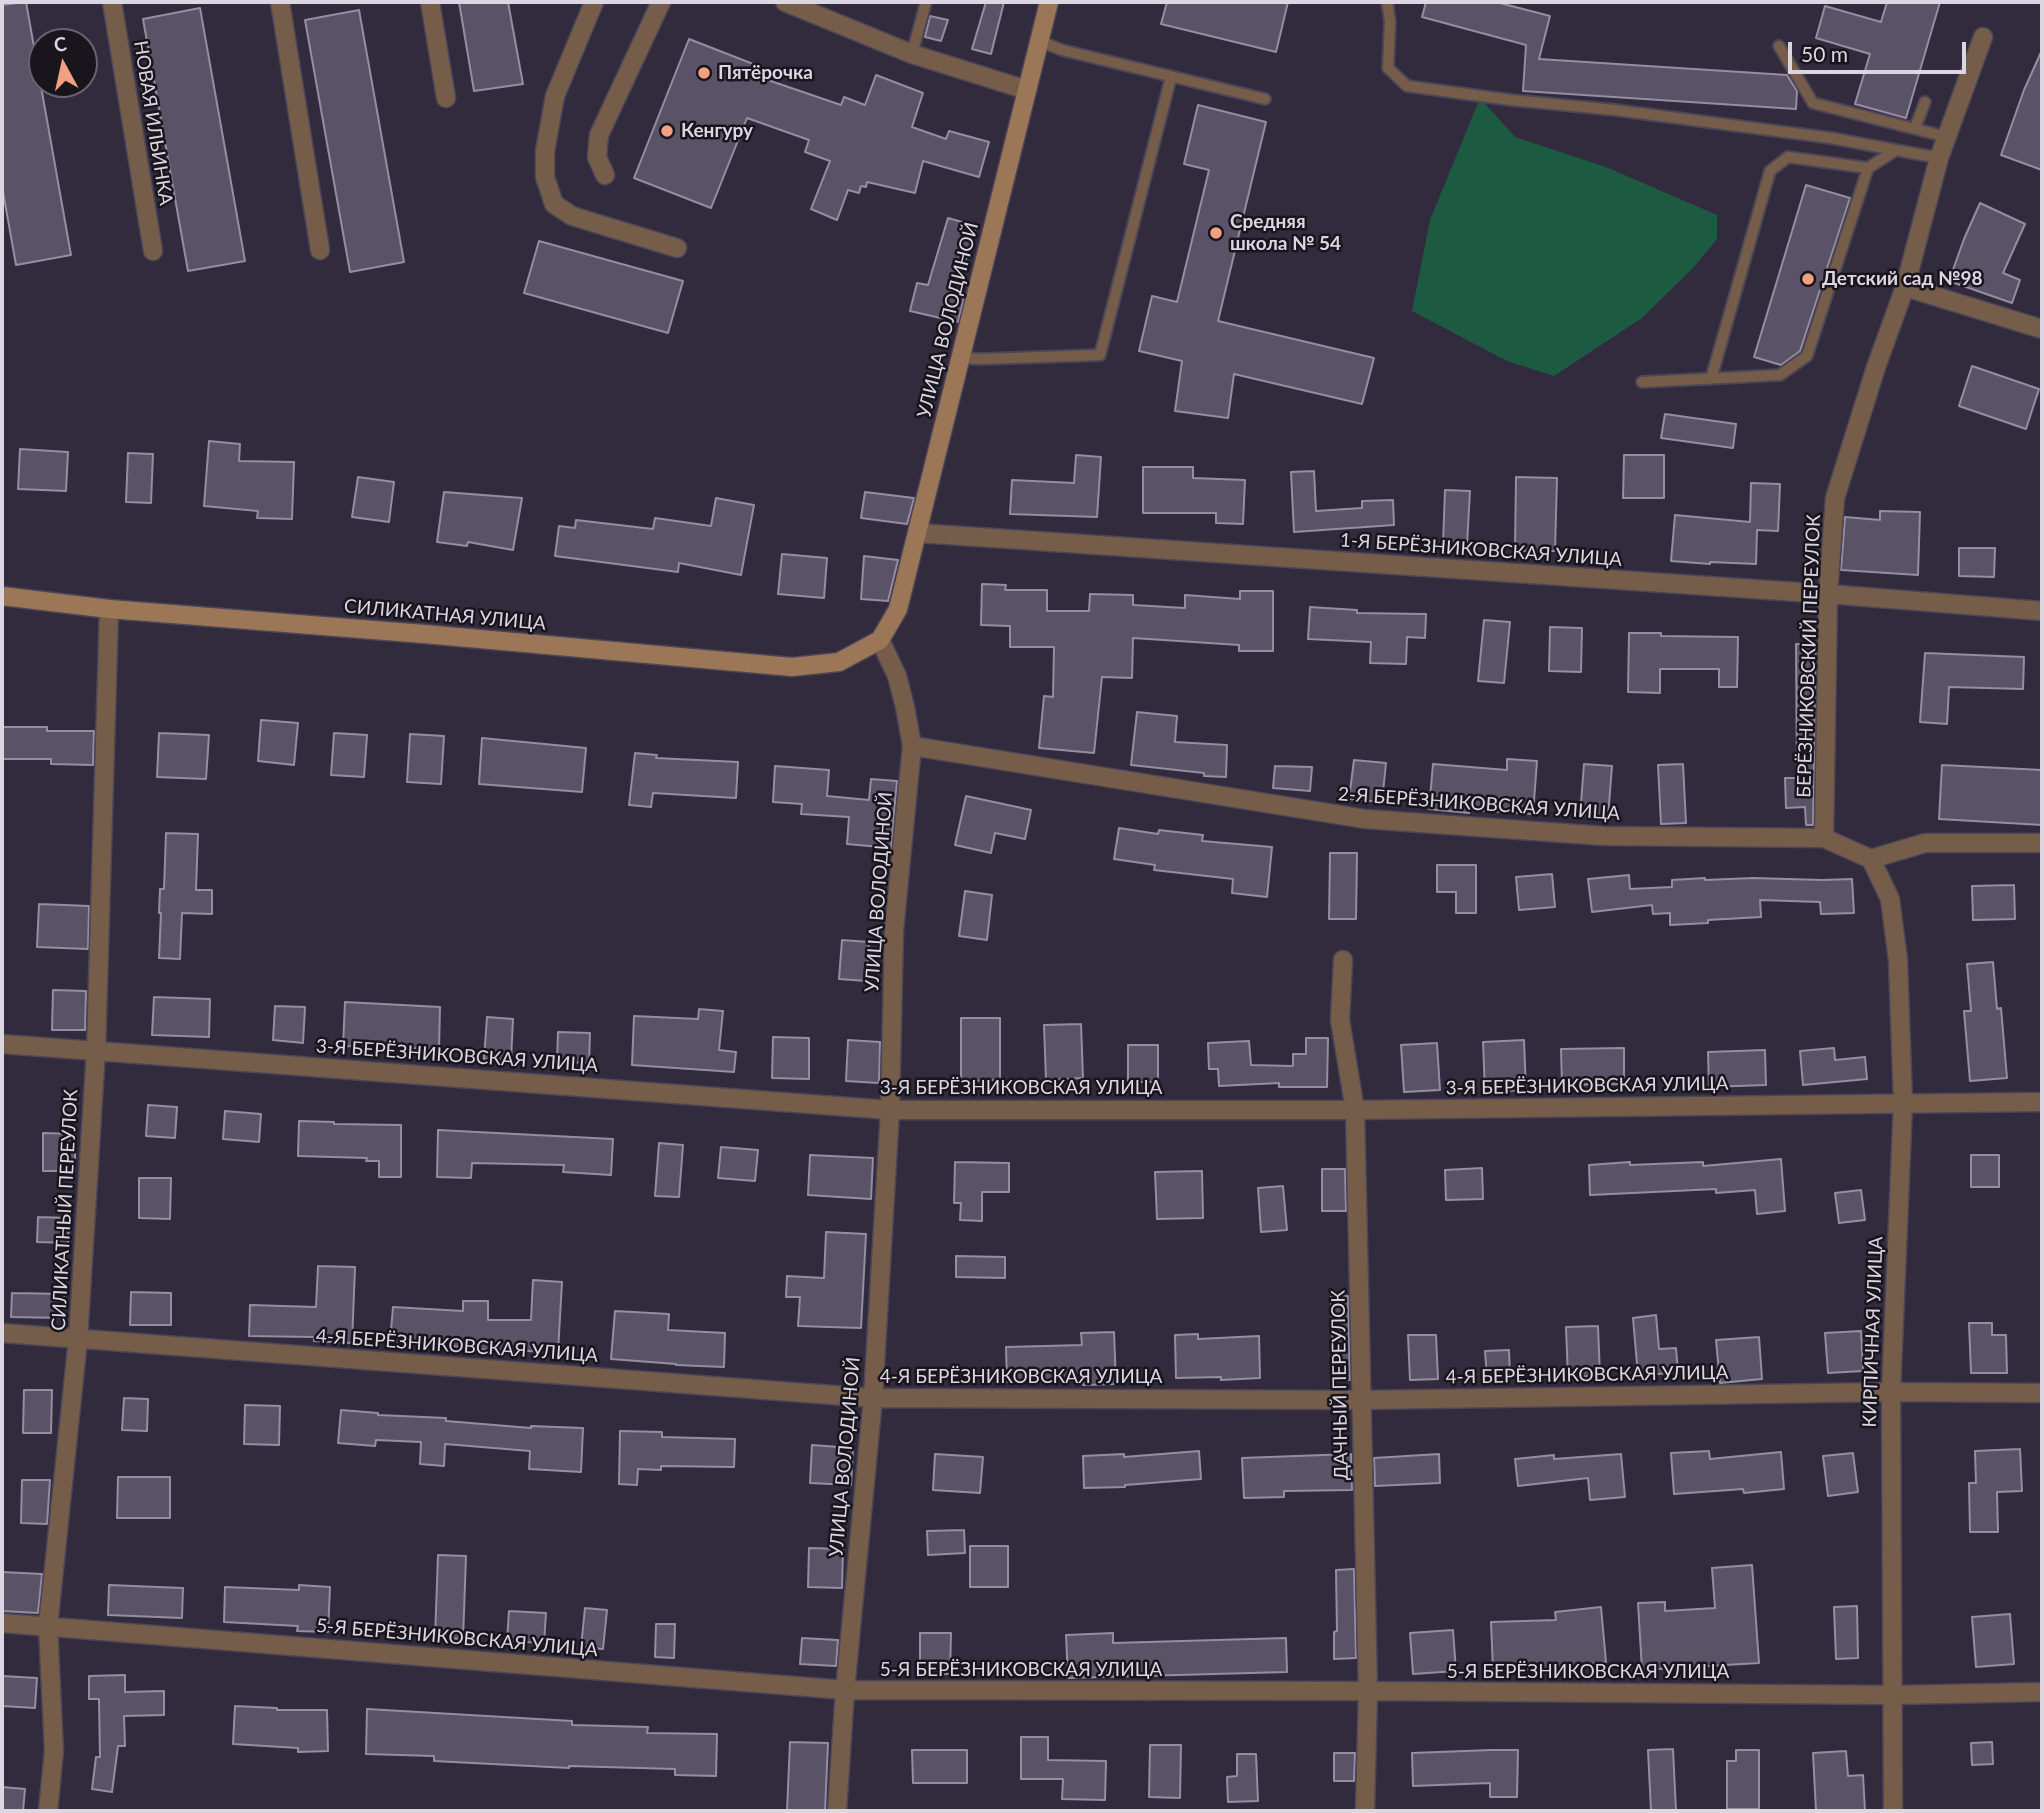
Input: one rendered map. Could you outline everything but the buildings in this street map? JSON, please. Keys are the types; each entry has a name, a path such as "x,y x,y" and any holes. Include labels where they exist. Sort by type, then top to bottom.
{"street":[{"name":"НОВАЯ ИЛЬИНКА","path":"113,2 153,251"},
{"path":"280,2 320,250"},
{"path":"430,2 446,98"},
{"path":"594,2 555,96 545,151 545,177 554,204 572,216 677,248"},
{"path":"606,175 597,157 599,135 661,2"},
{"name":"УЛИЦА ВОЛОДИНОЙ","path":"837,1811 845,1690 873,1398 890,1110 894,930 912,746 897,676 880,640 898,609 1049,2"},
{"path":"795,4 912,54 1027,90"},
{"name":"БЕРЁЗНИКОВСКИЙ ПЕРЕУЛОК","path":"1824,838 1829,594 1835,498 1905,287 1939,158 1983,37"},
{"path":"1905,287 2042,329"},
{"name":"1-Я БЕРЁЗНИКОВСКАЯ УЛИЦА","path":"918,533 1829,594 2042,611"},
{"name":"СИЛИКАТНАЯ УЛИЦА","path":"2,596 108,609 792,667 839,662 880,640"},
{"name":"СИЛИКАТНЫЙ ПЕРЕУЛОК","path":"48,1811 54,1751 48,1626 78,1339 96,1050 108,609"},
{"name":"2-Я БЕРЁЗНИКОВСКАЯ УЛИЦА","path":"912,746 1365,819 1605,836 1824,838 1871,859"},
{"path":"1871,859 1925,843 2042,843"},
{"name":"КИРПИЧНАЯ УЛИЦА","path":"1871,859 1890,899 1898,960 1903,1103 1891,1392 1893,1811"},
{"name":"ДАЧНЫЙ ПЕРЕУЛОК","path":"1343,960 1340,1020 1354,1110 1362,1400 1368,1691 1365,1811"},
{"name":"3-Я БЕРЁЗНИКОВСКАЯ УЛИЦА","path":"2,1044 890,1110 1354,1110 2042,1102"},
{"name":"4-Я БЕРЁЗНИКОВСКАЯ УЛИЦА","path":"2,1333 873,1398 1362,1400 1891,1392 2042,1393"},
{"name":"5-Я БЕРЁЗНИКОВСКАЯ УЛИЦА","path":"2,1623 845,1690 1894,1695 2042,1692"}],"lane":[{"path":"912,54 926,2"},
{"path":"1387,2 1390,21 1388,68 1407,86 1750,127 1831,138 1939,158"},
{"path":"1039,41 1062,50 1265,99"},
{"path":"1779,46 1812,103 1947,137"},
{"path":"960,358 1100,355 1171,76"},
{"path":"1914,128 1925,102"},
{"path":"1642,382 1780,375 1807,356 1868,168 1896,150"},
{"path":"1711,379 1770,171 1788,158 1868,168"}],"green space":[{"path":"1480,98 1515,137 1606,167 1717,215 1717,239 1693,268 1642,318 1554,376 1507,361 1412,311 1430,220"}],"place":[{"name":"Пятёрочка","path":"704,73"},
{"name":"Кенгуру","path":"667,131"},
{"name":"Средняя школа № 54","path":"1216,233"},
{"name":"Детский сад №98","path":"1808,279"}]}
